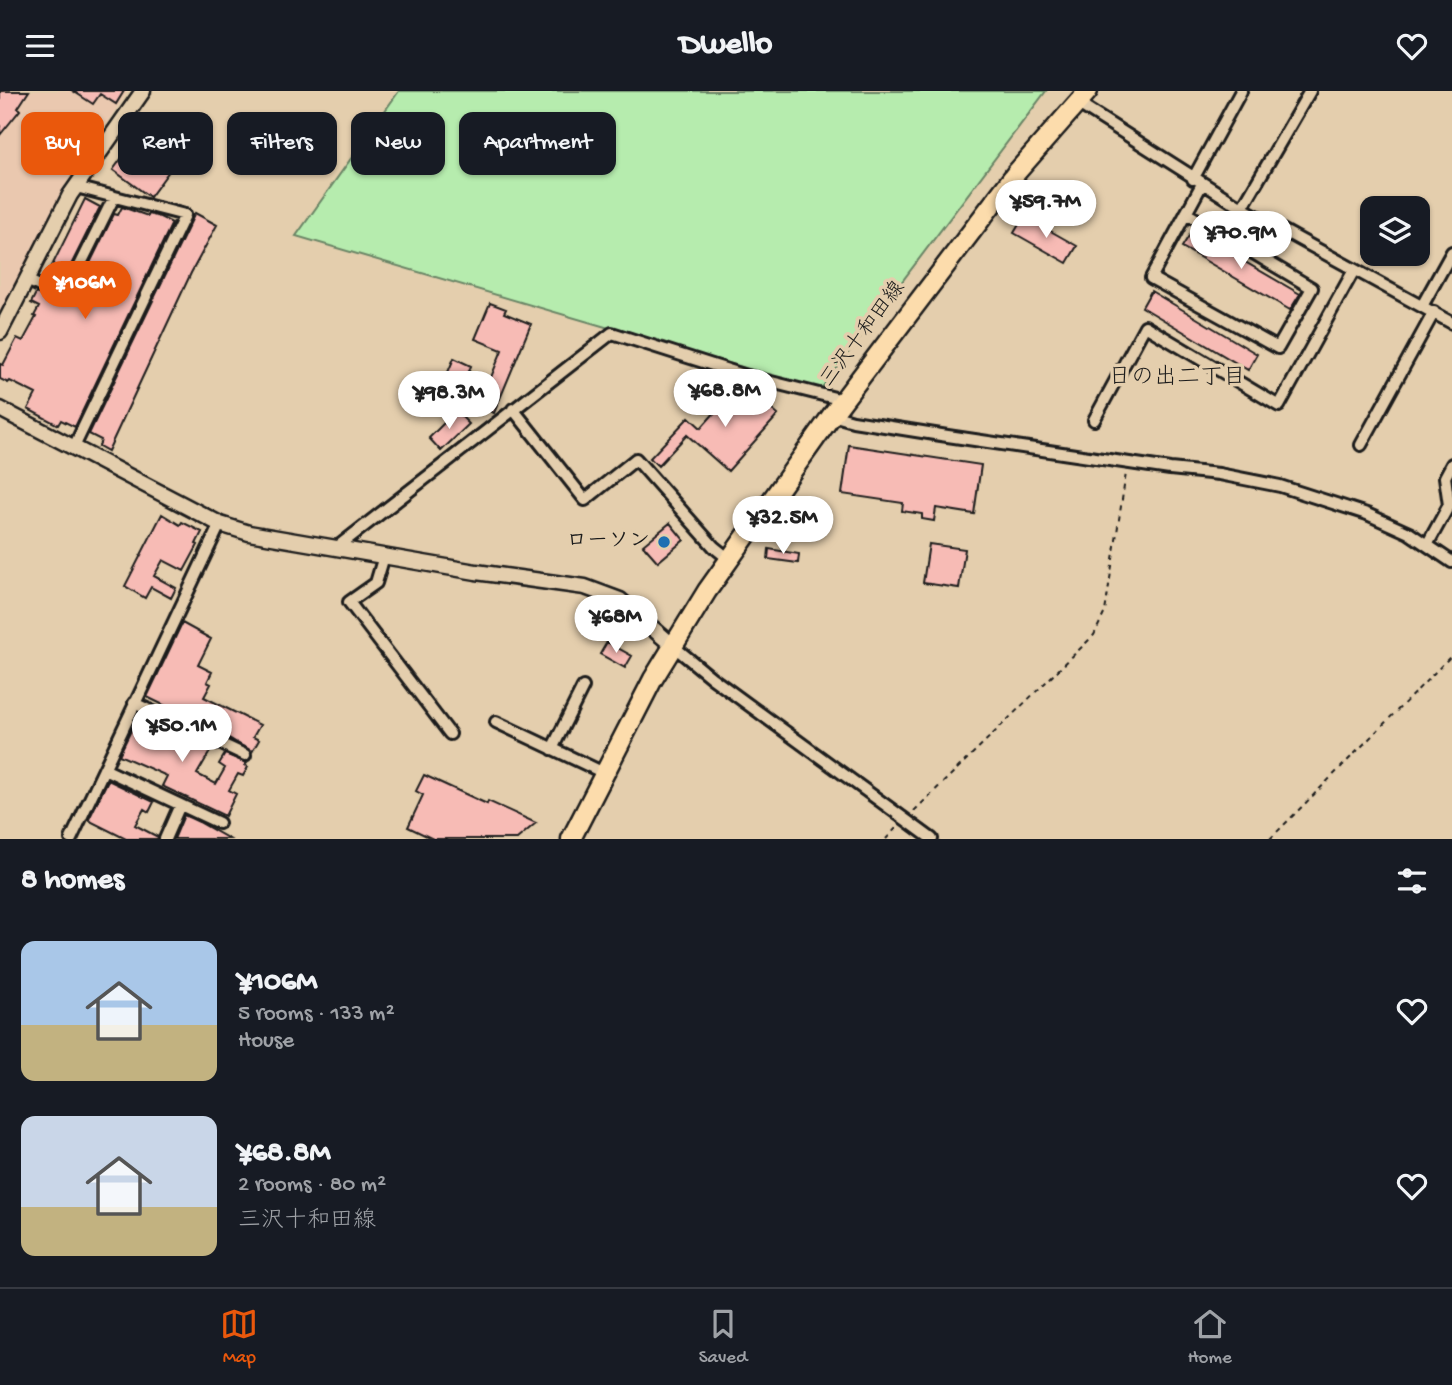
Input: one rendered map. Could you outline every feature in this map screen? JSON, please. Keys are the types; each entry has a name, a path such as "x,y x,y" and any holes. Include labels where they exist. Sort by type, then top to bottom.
{"main road":[{"name":"三沢十和田線","path":"571,839 672,645 729,559 843,400 1016,173 1082,97"}],"street":[{"path":"0,332 76,187 143,91"},
{"path":"1186,213 1312,288 1278,348 1151,278 1186,213 1197,181 1241,91"},
{"path":"1242,208 1310,91"},
{"path":"1082,97 1197,181 1452,323"},
{"path":"74,447 185,215 76,187"},
{"path":"27,280 64,298 114,197"},
{"path":"1422,306 1452,252"},
{"path":"1094,420 1145,326 1279,406 1354,270"},
{"path":"1361,445 1434,313"},
{"path":"336,548 612,333 747,376 843,400"},
{"path":"0,409 220,524 249,533 476,572 585,587 620,600 712,678 932,839"},
{"path":"513,409 584,500 636,459 714,547 729,559"},
{"path":"832,415 853,421 1219,474 1290,489 1367,514 1409,533 1452,562"},
{"path":"1427,545 1449,505 1445,477 1452,464"},
{"path":"71,839 220,524"},
{"path":"384,556 376,583 349,602 450,734"},
{"path":"552,749 583,687"},
{"path":"134,703 245,755"},
{"path":"496,722 604,773"},
{"path":"104,769 219,823"},
{"path":"165,839 180,805"}],"path":[{"path":"886,839 1094,635 1105,612 1128,462"},
{"path":"1270,839 1452,655"}],"shaded area":[{"path":"0,91 128,91 104,127 104,112 21,112 21,175 71,175 40,233 18,287 0,317"}],"green space":[{"path":"399,91 1046,91 820,390 296,236 351,159 351,175 445,175 445,112 384,112"}],"building":[{"path":"0,91 29,91 18,108 20,110 0,135"},
{"path":"73,91 124,91 116,104 100,94 93,104"},
{"path":"120,175 166,175 150,197"},
{"path":"85,199 100,207 60,287 45,280"},
{"path":"122,207 172,223 75,427 61,420 58,425 28,409 36,394 0,379 0,364 3,365 17,338 23,341 36,317 34,316 39,307 31,303 36,293 61,305 71,302 114,214 118,215"},
{"path":"195,213 217,225 191,273 108,451 99,446 101,440 89,434"},
{"path":"1024,216 1077,246 1067,263 1014,233"},
{"path":"1192,231 1300,294 1290,310 1182,247"},
{"path":"1151,291 1257,354 1248,370 1142,307"},
{"path":"490,303 506,309 504,313 531,324 494,413 479,407 502,350 475,339"},
{"path":"454,358 471,366 458,398 440,391"},
{"path":"741,383 778,415 728,471 687,435 658,466 650,458 689,417 701,428"},
{"path":"456,411 469,424 441,451 429,438"},
{"path":"849,445 981,465 974,514 936,508 934,521 922,519 922,514 902,511 903,503 842,494"},
{"path":"162,514 180,525 182,522 202,532 184,571 163,560 154,576 176,588 171,598 151,587 145,598 125,586"},
{"name":"ローソン","path":"670,523 684,540 658,562 643,545"},
{"path":"929,544 965,549 959,588 923,583"},
{"path":"769,549 799,554 798,563 768,559"},
{"path":"182,623 211,639 198,665 212,672 207,682 211,684 204,697 260,725 253,737 259,740 252,752 217,731 147,697"},
{"path":"607,642 632,656 625,668 600,654"},
{"path":"139,714 211,750 197,774 216,784 225,768 219,764 225,754 247,763 245,765 248,767 243,776 238,774 229,790 236,794 225,816 162,786 167,776 119,755"},
{"path":"424,775 536,823 517,839 433,839 408,827 423,795 416,791"},
{"path":"108,780 154,802 149,812 144,809 135,825 158,837 157,839 126,839 89,819"},
{"path":"184,815 199,822 229,839 174,839"}],"place":[{"name":"ローソン","path":"664,542"}],"district":[{"name":"日の出二丁目","path":"1177,378"}]}
